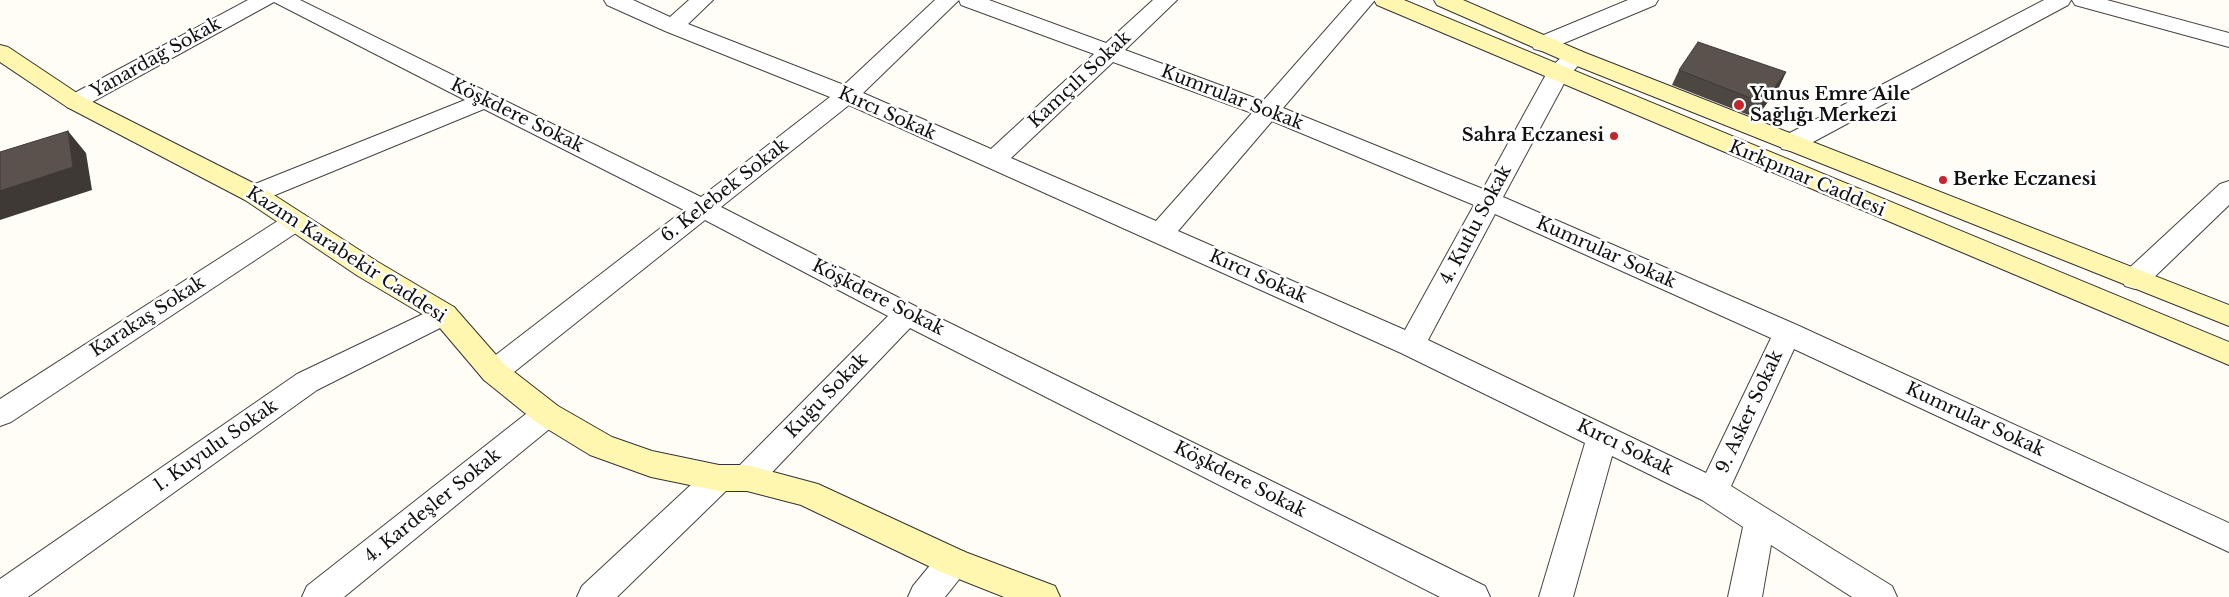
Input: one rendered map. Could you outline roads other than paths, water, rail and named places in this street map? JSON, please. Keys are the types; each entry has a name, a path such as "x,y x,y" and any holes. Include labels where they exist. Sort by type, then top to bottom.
{"main road":[{"name":"Kırkpınar Caddesi","path":"1385,0 1566,66 1791,143 2229,316"},
{"name":"Kırkpınar Caddesi","path":"1445,0 1542,44 1566,66 2229,354"},
{"name":"Kazım Karabekir Caddesi","path":"0,52 75,102 254,194 368,269 444,314 494,372 547,414 601,446 651,464 807,493 953,562 1043,597"}],"street":[{"name":"Yanardağ Sokak","path":"75,102 264,0"},
{"name":"Köşkdere Sokak","path":"283,0 704,209 907,314 1473,597"},
{"name":"Kırcı Sokak","path":"615,0 673,26 846,95 1411,344 1713,491 1880,597"},
{"path":"673,26 702,0"},
{"name":"6. Kelebek Sokak","path":"494,372 704,209 846,95 948,0"},
{"name":"Kumrular Sokak","path":"969,0 1268,111 1489,201 1787,333 2229,538"},
{"name":"Kamçılı Sokak","path":"993,161 1166,0"},
{"path":"1160,234 1364,0"},
{"path":"1542,44 1647,0"},
{"path":"1791,143 2060,0"},
{"path":"2083,0 2229,40"},
{"name":"4. Kutlu Sokak","path":"1411,344 1489,201 1566,66"},
{"path":"254,194 485,100"},
{"path":"2134,279 2229,190"},
{"name":"Karakaş Sokak","path":"0,414 296,220"},
{"name":"1. Kuyulu Sokak","path":"1,597 307,382 444,314"},
{"name":"Kuğu Sokak","path":"594,597 733,478 907,314"},
{"name":"9. Asker Sokak","path":"1713,491 1787,333"},
{"name":"4. Kardeşler Sokak","path":"319,597 547,414"},
{"path":"1556,597 1602,437"},
{"path":"1745,597 1760,521"},
{"path":"925,597 953,562"}],"place":[{"name":"Yunus Emre Aile Sağlığı Merkezi","path":"1739,105"},
{"name":"Sahra Eczanesi","path":"1614,136"},
{"name":"Berke Eczanesi","path":"1943,180"}]}
